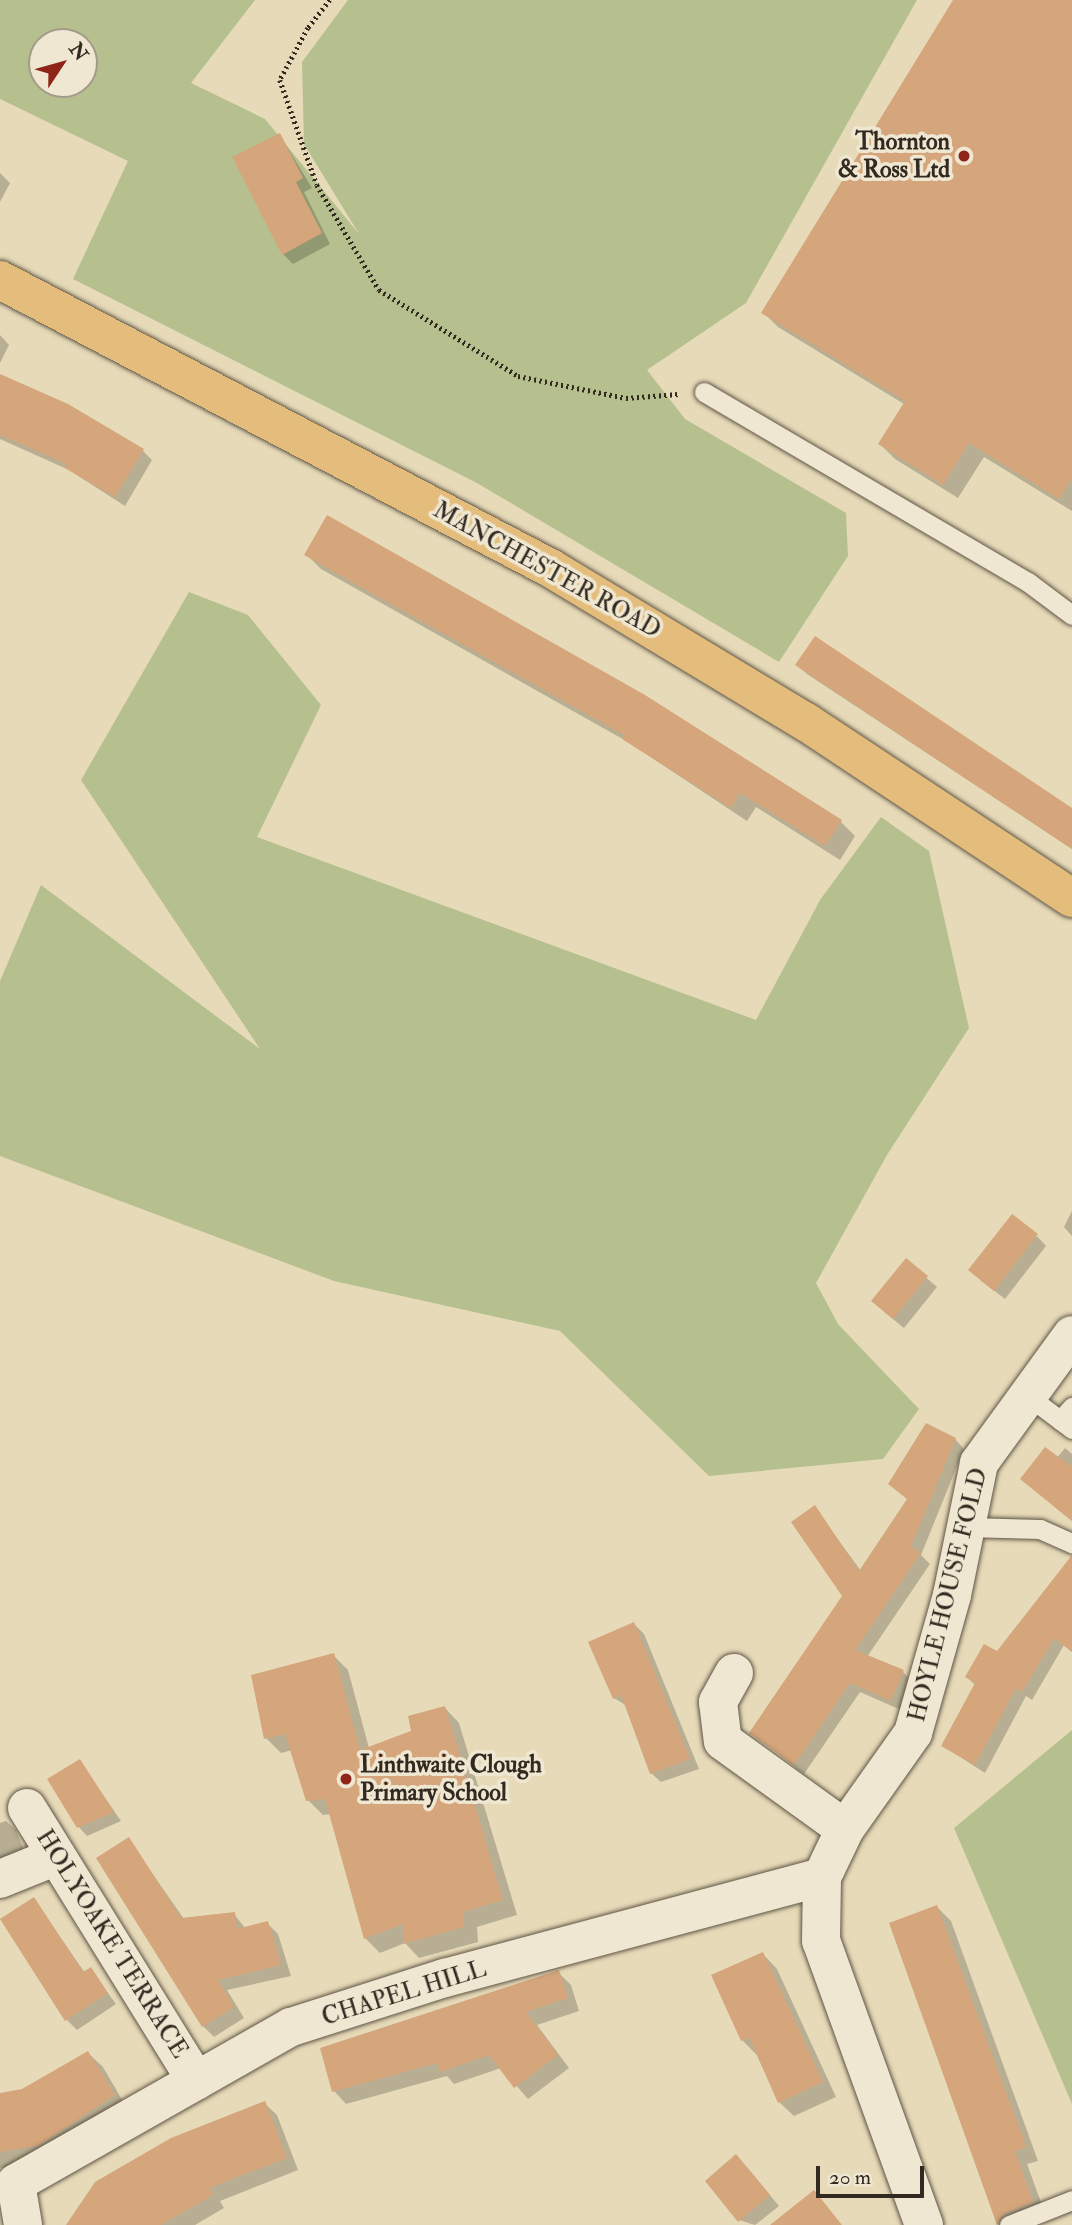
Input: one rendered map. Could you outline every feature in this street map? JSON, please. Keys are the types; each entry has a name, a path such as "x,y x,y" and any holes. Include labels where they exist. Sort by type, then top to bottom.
{"main road":[{"name":"MANCHESTER ROAD","path":"0,280 552,569 806,722 1072,898"}],"street":[{"name":"HOYLE HOUSE FOLD","path":"924,2225 821,1941 822,1877 845,1829 913,1733 967,1527 979,1463 1072,1335"},
{"path":"734,1672 718,1702 723,1741 845,1829"},
{"name":"HOLYOAKE TERRACE","path":"27,1808 196,2081"},
{"path":"0,1879 57,1856"},
{"name":"CHAPEL HILL","path":"8,2183 291,2027 445,1978 822,1877"},
{"path":"8,2183 23,2225"}],"lane":[{"path":"704,392 1028,582 1072,615"},
{"path":"1028,1396 1068,1419"},
{"path":"967,1527 1040,1529 1072,1543"},
{"path":"1009,2225 1072,2200"}],"path":[{"path":"330,0 309,28 280,80 317,185 379,290 518,376 626,398 704,392"}],"green space":[{"path":"0,0 255,0 191,83 265,119 359,234 304,144 302,62 348,0 917,0 746,303 647,370 685,419 846,513 848,556 779,662 477,483 73,279 128,161 0,99"},
{"path":"189,592 248,615 321,705 257,837 756,1020 820,900 881,817 929,851 969,1028 887,1155 816,1283 838,1324 919,1409 883,1459 709,1476 560,1331 334,1281 0,1156 0,981 41,885 260,1049 81,780"},
{"path":"1072,1730 1072,2104 954,1828"}],"building":[{"name":"Thornton & Ross Ltd","path":"953,0 1072,0 1072,478 1059,499 969,443 943,485 878,444 905,401 761,313"},
{"path":"280,133 303,178 296,182 322,233 282,255 232,157"},
{"path":"0,374 68,404 144,449 115,497 65,468 67,464 0,435"},
{"path":"327,515 645,695 842,820 825,846 740,793 731,808 622,739 624,735 304,555"},
{"path":"815,636 1072,808 1072,849 795,665"},
{"path":"1012,1214 1038,1234 994,1291 968,1270"},
{"path":"906,1258 928,1276 893,1319 871,1301"},
{"path":"926,1423 956,1438 911,1546 921,1553 855,1650 904,1670 891,1701 850,1683 794,1765 749,1733 842,1596 791,1522 815,1505 859,1571 907,1499 888,1484"},
{"path":"1045,1447 1072,1467 1072,1521 1020,1479"},
{"path":"1072,1555 1072,1652 1054,1638 1022,1692 1016,1688 975,1765 941,1746 975,1683 965,1677 984,1644 997,1651"},
{"path":"634,1622 690,1759 650,1774 621,1695 613,1699 588,1642"},
{"path":"334,1653 360,1750 411,1731 408,1716 445,1706 503,1900 463,1912 464,1927 403,1944 403,1924 364,1939 325,1799 306,1801 285,1734 264,1739 251,1675"},
{"path":"80,1759 114,1812 77,1828 47,1779"},
{"path":"129,1837 181,1918 235,1912 237,1929 268,1921 281,1965 218,1980 234,2007 202,2027 96,1858"},
{"path":"34,1897 83,1972 91,1967 108,1993 65,2021 0,1919"},
{"path":"937,1905 1026,2147 1015,2151 1033,2202 1004,2214 997,2225 889,1923"},
{"path":"763,1952 823,2082 778,2103 749,2037 741,2041 711,1975"},
{"path":"559,1970 568,1998 526,2012 558,2055 514,2088 489,2055 440,2072 437,2063 332,2092 320,2048"},
{"path":"88,2051 115,2095 37,2146 0,2152 0,2093 22,2089"},
{"path":"265,2101 287,2158 209,2188 213,2195 161,2225 66,2225 95,2182 171,2138"},
{"path":"736,2154 770,2195 738,2222 705,2181"},
{"path":"814,2190 842,2225 770,2225"}],"place":[{"name":"Thornton & Ross Ltd","path":"964,156"},
{"name":"Linthwaite Clough Primary School","path":"346,1779"}]}
